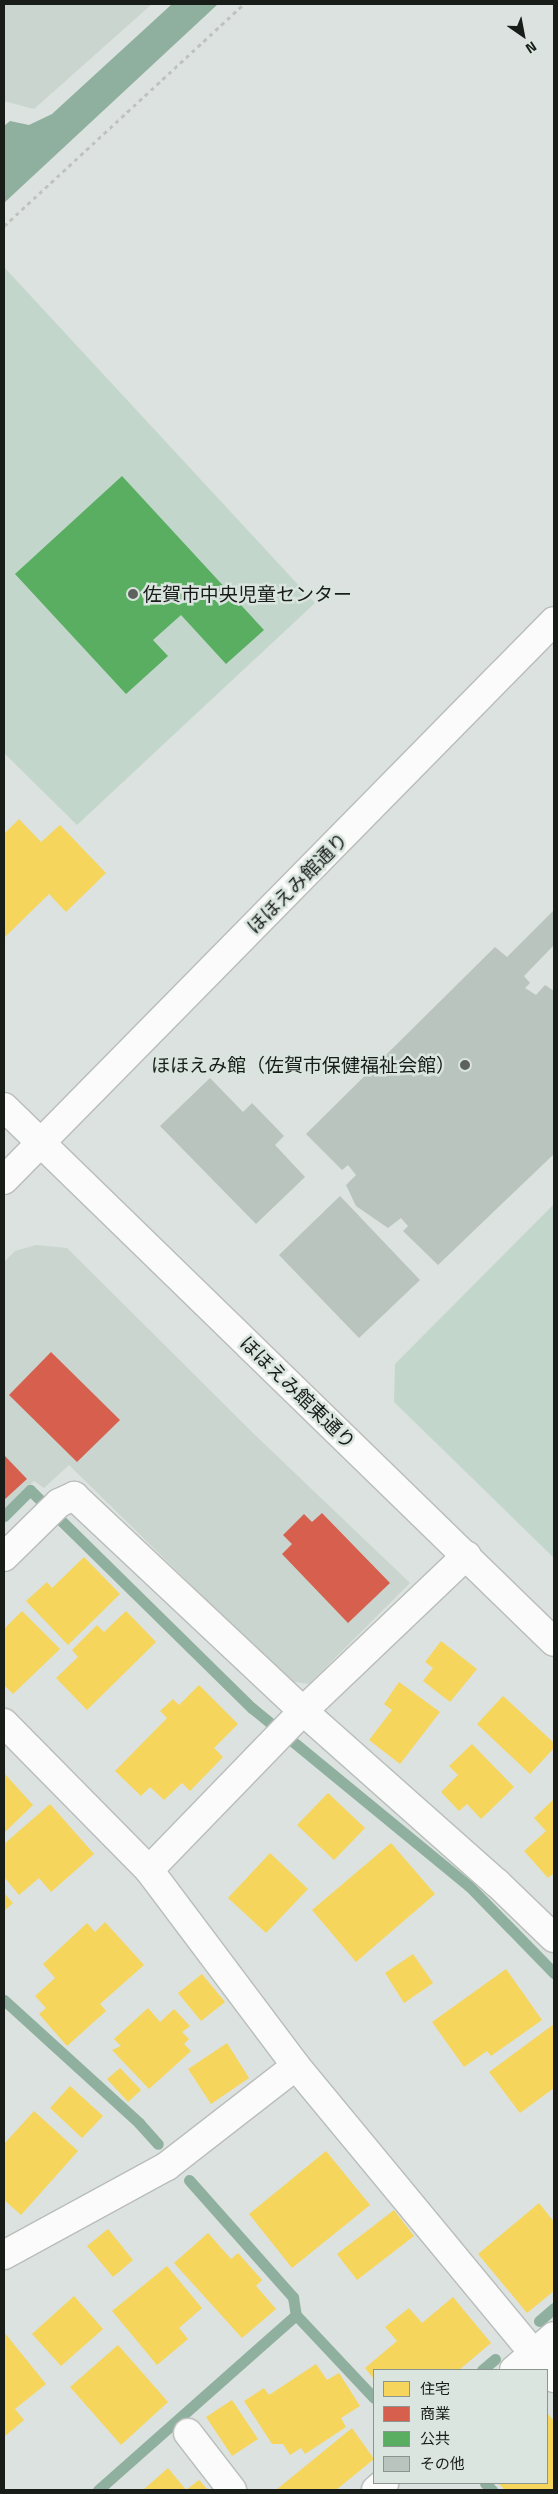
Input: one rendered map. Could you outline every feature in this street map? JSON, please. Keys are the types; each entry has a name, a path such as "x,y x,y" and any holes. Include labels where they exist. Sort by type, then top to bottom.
{"street":[{"name":"ほほえみ館通り","path":"4,1180 554,621"},
{"name":"ほほえみ館東通り","path":"4,1107 40,1144 467,1555 554,1642"},
{"path":"4,1557 51,1511 74,1496 298,1716 497,1882 554,1938"},
{"path":"148,1870 298,1716 467,1555"},
{"path":"4,1723 148,1870 524,2362 537,2369"},
{"path":"7,2247 167,2166 296,2066"},
{"path":"524,2362 554,2336"},
{"path":"188,2433 232,2490"}],"path":[{"path":"4,226 244,4"}],"shaded area":[{"path":"4,4 152,4 34,109 4,101"},
{"path":"172,4 218,4 4,203 4,126 10,121 29,125 52,114"},
{"path":"4,267 315,603 77,825 4,753"},
{"path":"554,1204 554,1558 394,1402 395,1364"},
{"path":"36,1245 67,1248 254,1434 410,1583 309,1684 289,1681 69,1465 44,1488 34,1481 4,1511 4,1262 15,1251"}],"building: 住宅":[{"path":"19,819 41,842 60,825 106,873 66,912 49,894 4,938 4,834"},
{"path":"84,1557 120,1594 68,1645 26,1601 47,1582 52,1588"},
{"path":"22,1611 60,1649 13,1694 4,1685 4,1629"},
{"path":"126,1611 156,1642 87,1710 56,1678 78,1657 72,1650 97,1625 104,1632"},
{"path":"441,1641 477,1669 450,1702 423,1681 433,1668 425,1662"},
{"path":"399,1682 440,1712 400,1764 369,1740 392,1710 384,1704"},
{"path":"199,1685 238,1724 214,1748 223,1757 190,1791 182,1783 164,1800 150,1787 141,1796 115,1771 167,1718 160,1711 173,1699 179,1705"},
{"path":"503,1696 554,1743 554,1748 530,1774 477,1724"},
{"path":"472,1744 514,1787 481,1819 467,1804 459,1811 441,1792 458,1775 449,1766"},
{"path":"4,1773 33,1805 4,1833"},
{"path":"328,1793 365,1828 334,1860 297,1825"},
{"path":"554,1799 554,1873 548,1878 524,1851 546,1831 534,1818"},
{"path":"50,1804 94,1854 51,1892 39,1878 19,1895 4,1877 4,1844"},
{"path":"391,1843 435,1894 356,1962 312,1910"},
{"path":"270,1853 308,1889 266,1933 228,1898"},
{"path":"4,1893 13,1903 4,1911"},
{"path":"105,1922 144,1965 100,2004 106,2011 67,2046 39,2014 46,2008 35,1996 55,1978 43,1964 87,1923 95,1932"},
{"path":"413,1954 433,1983 404,2003 385,1973"},
{"path":"506,1969 542,2020 491,2056 487,2051 464,2067 432,2022"},
{"path":"202,1974 225,2002 201,2021 178,1993"},
{"path":"148,2008 160,2022 174,2009 190,2026 182,2032 189,2039 184,2044 191,2051 149,2089 112,2050 121,2046 114,2039"},
{"path":"554,2024 554,2088 520,2113 489,2072"},
{"path":"227,2043 249,2078 211,2104 188,2069"},
{"path":"120,2068 141,2090 128,2102 107,2079"},
{"path":"70,2086 103,2116 82,2138 50,2108"},
{"path":"34,2111 78,2151 21,2215 4,2200 4,2144"},
{"path":"326,2151 370,2205 292,2268 249,2214"},
{"path":"539,2203 554,2222 554,2291 527,2313 478,2254"},
{"path":"394,2210 414,2236 357,2280 337,2254"},
{"path":"108,2229 133,2260 113,2277 87,2246"},
{"path":"208,2233 231,2259 238,2253 262,2280 256,2286 276,2309 242,2338 174,2263"},
{"path":"167,2266 202,2308 179,2328 188,2339 157,2365 112,2311"},
{"path":"74,2296 103,2329 61,2366 32,2334"},
{"path":"453,2297 491,2343 460,2369 373,2369 373,2378 365,2368 397,2341 385,2327 409,2308 422,2323"},
{"path":"4,2332 46,2384 15,2409 24,2420 4,2437"},
{"path":"118,2345 168,2402 121,2445 70,2387"},
{"path":"316,2364 327,2380 339,2373 360,2406 341,2418 346,2427 305,2454 301,2448 290,2455 283,2444 272,2444 244,2401 264,2388 269,2395"},
{"path":"232,2400 258,2439 232,2456 206,2417"},
{"path":"548,2414 554,2421 554,2490 505,2490 499,2484 548,2484"},
{"path":"352,2428 373,2458 373,2460 336,2490 276,2490"},
{"path":"168,2468 186,2490 143,2490"},
{"path":"199,2480 208,2490 186,2490"}],"building: 商業":[{"path":"51,1352 120,1420 77,1462 9,1395"},
{"path":"4,1455 27,1479 4,1500"},
{"path":"322,1513 390,1583 348,1623 282,1554 292,1544 283,1535 304,1514 312,1522"}],"building: 公共":[{"name":"佐賀市中央児童センター","path":"122,476 264,630 226,664 181,615 153,640 168,656 126,694 15,574"}],"building: その他":[{"name":"ほほえみ館（佐賀市保健福祉会館）","path":"554,910 554,945 524,976 530,983 525,988 536,995 545,985 554,991 554,1154 438,1265 403,1231 408,1226 401,1218 388,1228 356,1206 346,1185 356,1175 348,1165 342,1170 306,1134 495,947 507,957"},
{"path":"210,1078 243,1112 252,1103 284,1136 275,1145 305,1177 256,1224 160,1126"},
{"path":"340,1196 420,1280 359,1338 279,1255"}],"waterway":[{"path":"4,1516 30,1490 252,1708 469,1886 554,1973"},
{"path":"4,2000 139,2123 158,2144"},
{"path":"189,2180 293,2297 296,2315 373,2397"},
{"path":"539,2321 554,2308"},
{"path":"98,2490 296,2315"},
{"path":"483,2369 495,2359"},
{"path":"486,2484 492,2490"}],"place":[{"name":"佐賀市中央児童センター","path":"133,594"},
{"name":"ほほえみ館（佐賀市保健福祉会館）","path":"465,1065"}]}
